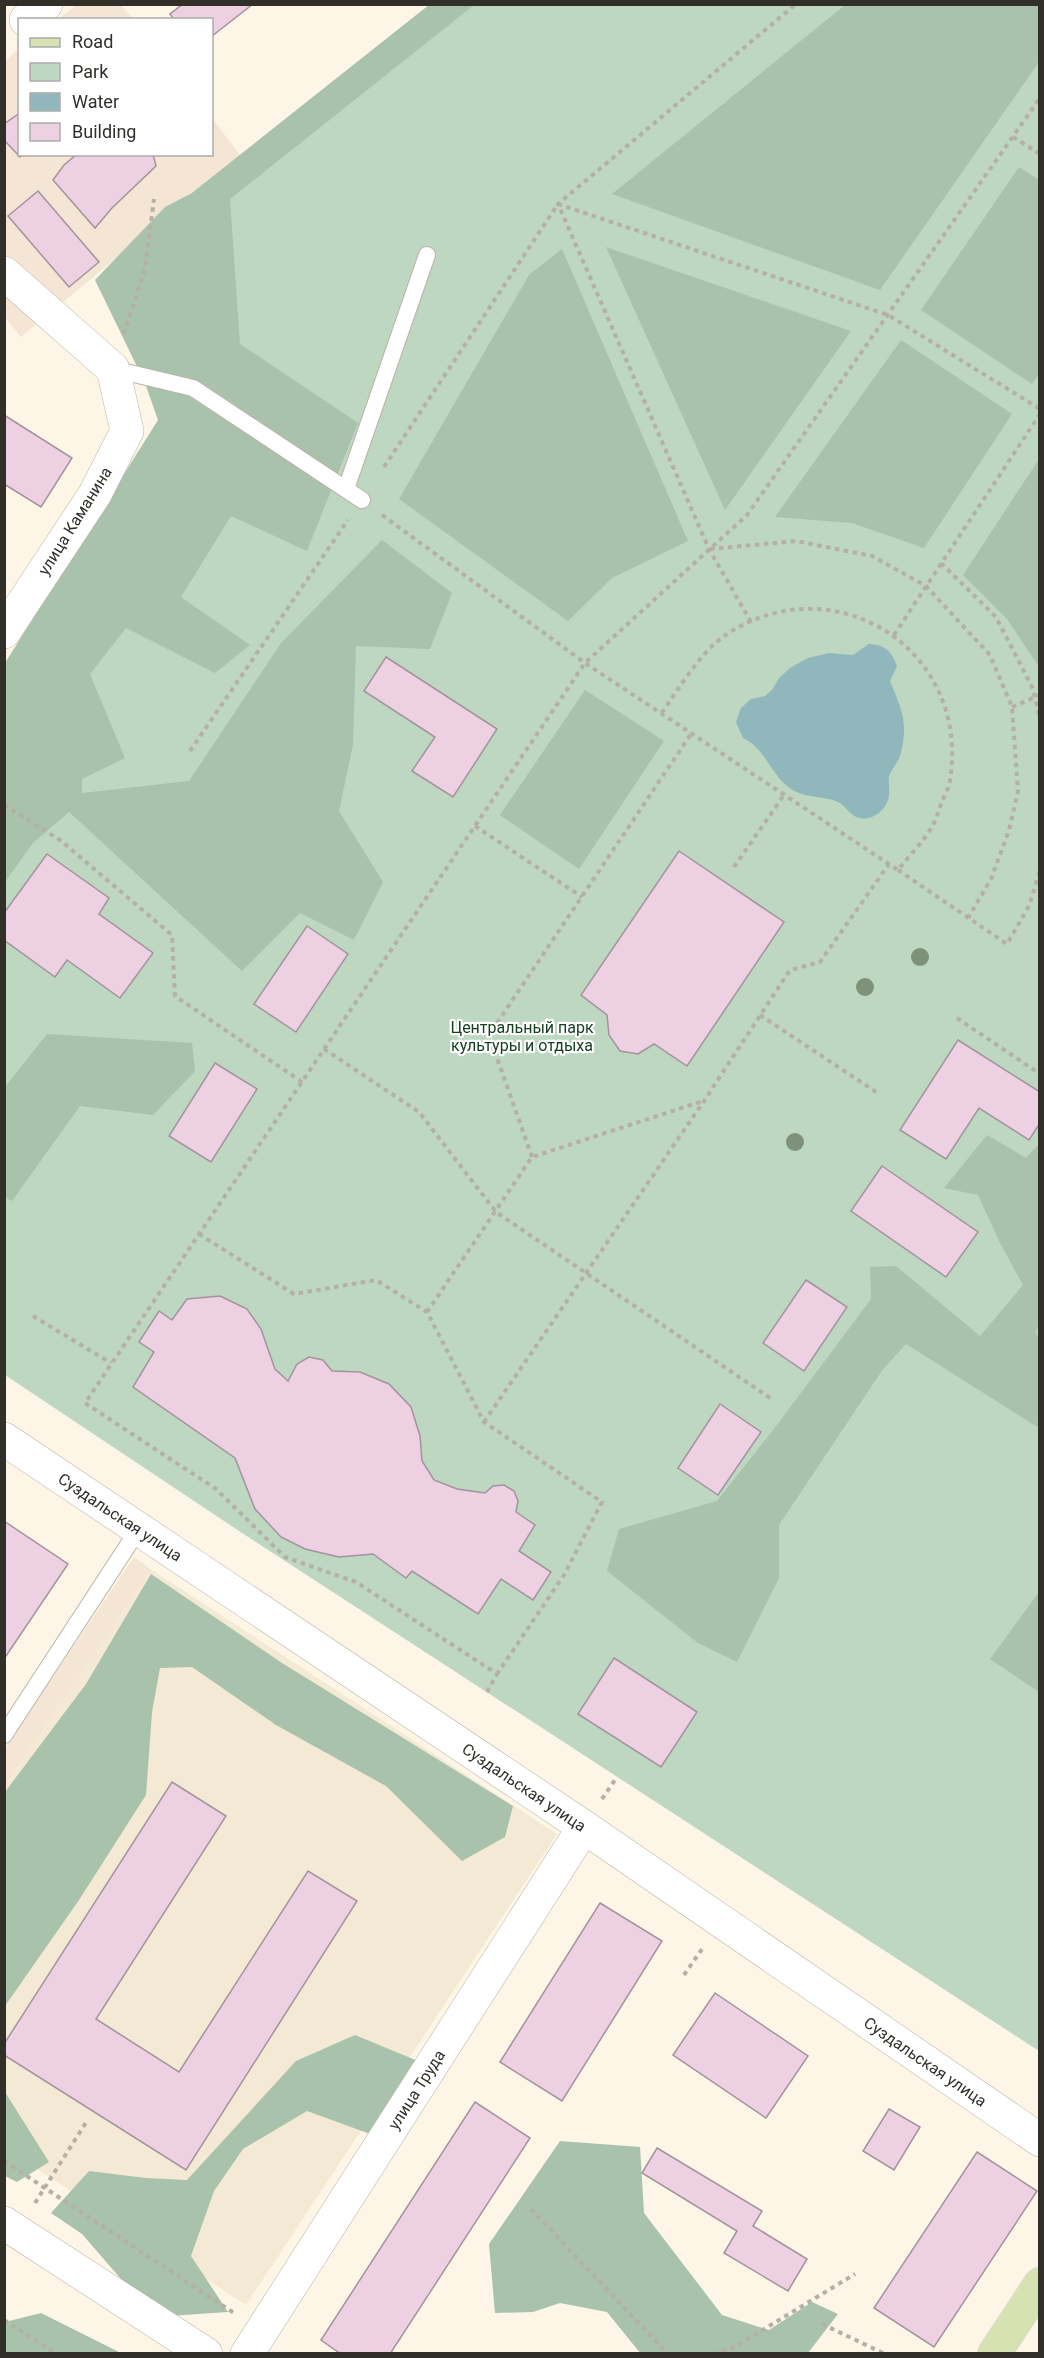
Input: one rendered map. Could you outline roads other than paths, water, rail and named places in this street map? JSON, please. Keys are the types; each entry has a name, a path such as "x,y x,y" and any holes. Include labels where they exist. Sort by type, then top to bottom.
{"main road":[{"path":"994,2354 1040,2284"}],"street":[{"path":"28,18 46,4"},
{"path":"4,36 18,26"},
{"path":"4,273 113,369"},
{"name":"улица Каманина","path":"4,633 95,494 127,431 113,369"},
{"name":"Суздальская улица","path":"4,1439 584,1827 1040,2140"},
{"name":"улица Труда","path":"254,2342 584,1827"},
{"path":"11,2227 206,2354"}],"lane":[{"path":"346,489 427,255"},
{"path":"113,369 193,388 362,500"},
{"path":"4,1735 138,1530"}],"water":[{"path":"869,644 887,649 897,666 890,681 901,709 904,735 900,756 889,776 889,793 886,804 870,818 860,818 854,816 838,802 802,794 790,788 777,776 757,748 743,738 736,722 741,708 751,699 765,696 790,668 808,658 829,653 853,655"}],"park label":[{"name":"Центральный парк культуры и отдыха","path":"522,1036"}]}
